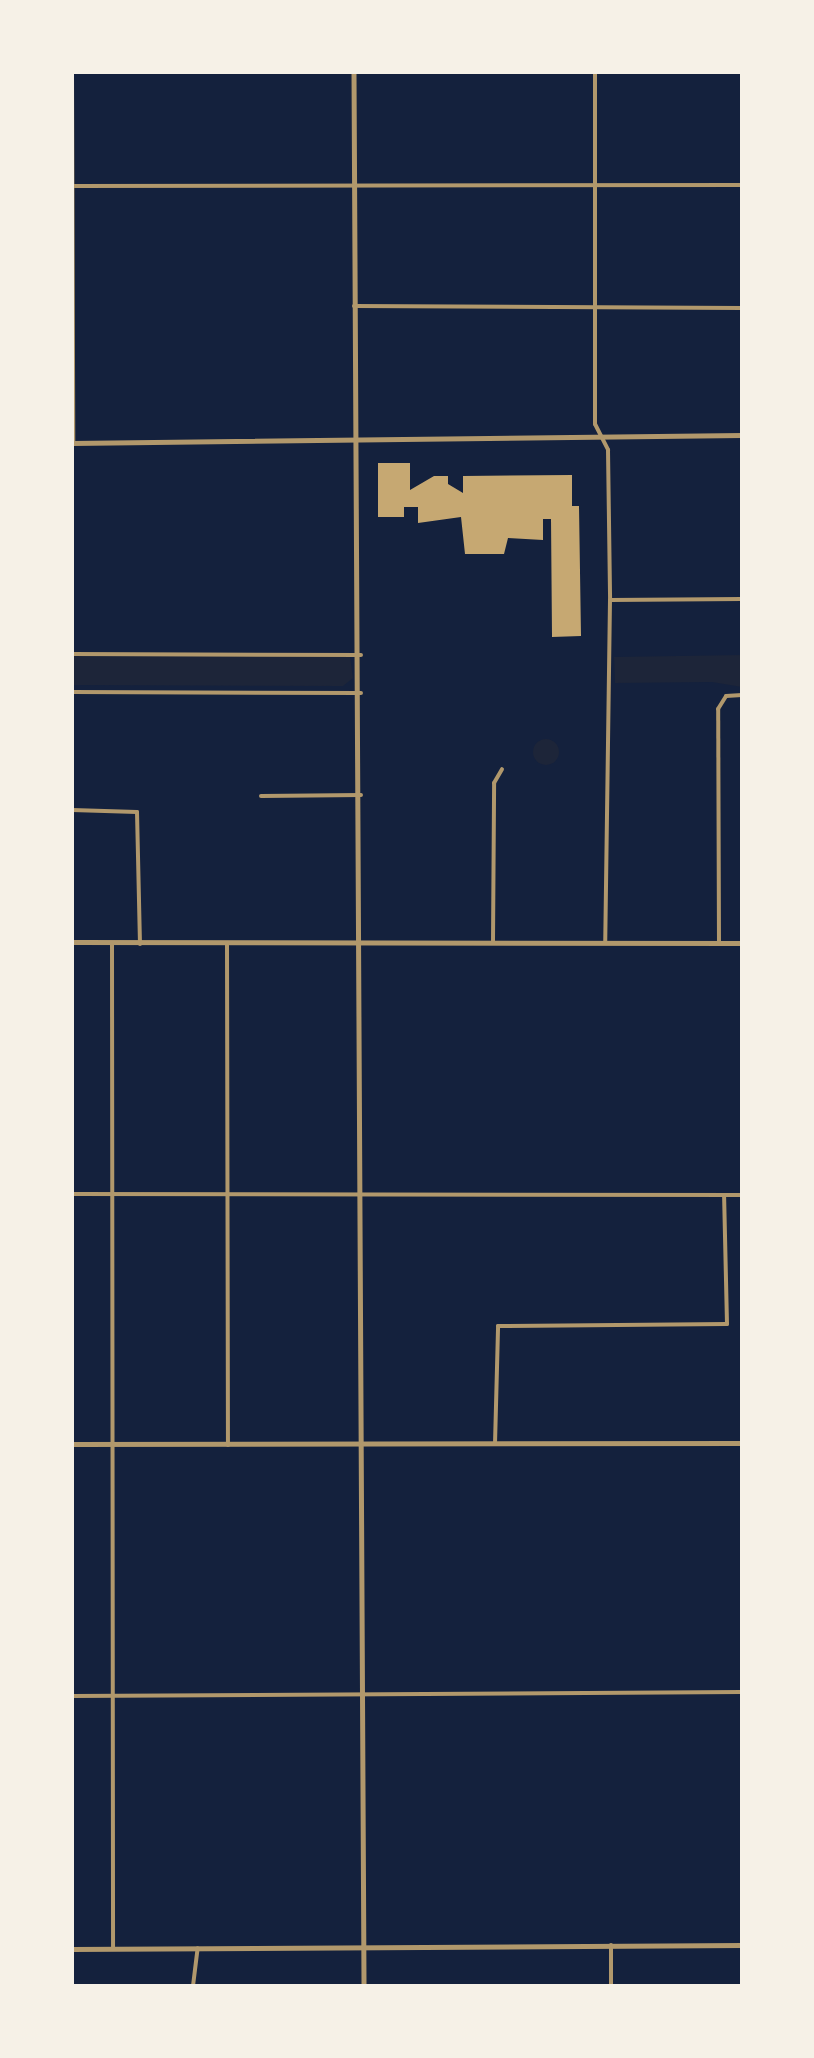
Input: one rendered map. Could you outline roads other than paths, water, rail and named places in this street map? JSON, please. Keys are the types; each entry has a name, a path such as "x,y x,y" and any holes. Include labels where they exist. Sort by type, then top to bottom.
{"street":[{"path":"72,72 73,443 356,443 601,435 742,435"},
{"path":"354,72 354,306 361,655 364,1986"},
{"path":"595,72 595,424 608,450 610,600 605,942"},
{"path":"74,186 354,183 742,185"},
{"path":"354,306 742,308"},
{"path":"610,600 742,599"},
{"path":"72,654 361,655"},
{"path":"72,692 361,693"},
{"path":"719,944 718,709 722,699 742,695"},
{"path":"492,942 494,783 502,770"},
{"path":"261,796 361,795"},
{"path":"72,810 137,812 140,944"},
{"path":"72,942 112,944 742,943"},
{"path":"112,944 111,1194 115,1695 113,1948"},
{"path":"226,944 228,1445"},
{"path":"72,1194 742,1195"},
{"path":"495,1444 498,1326 727,1324 724,1196"},
{"path":"72,1444 742,1443"},
{"path":"72,1696 742,1692"},
{"path":"611,1945 611,1986"},
{"path":"72,1948 742,1945"},
{"path":"192,1986 198,1947"}]}
